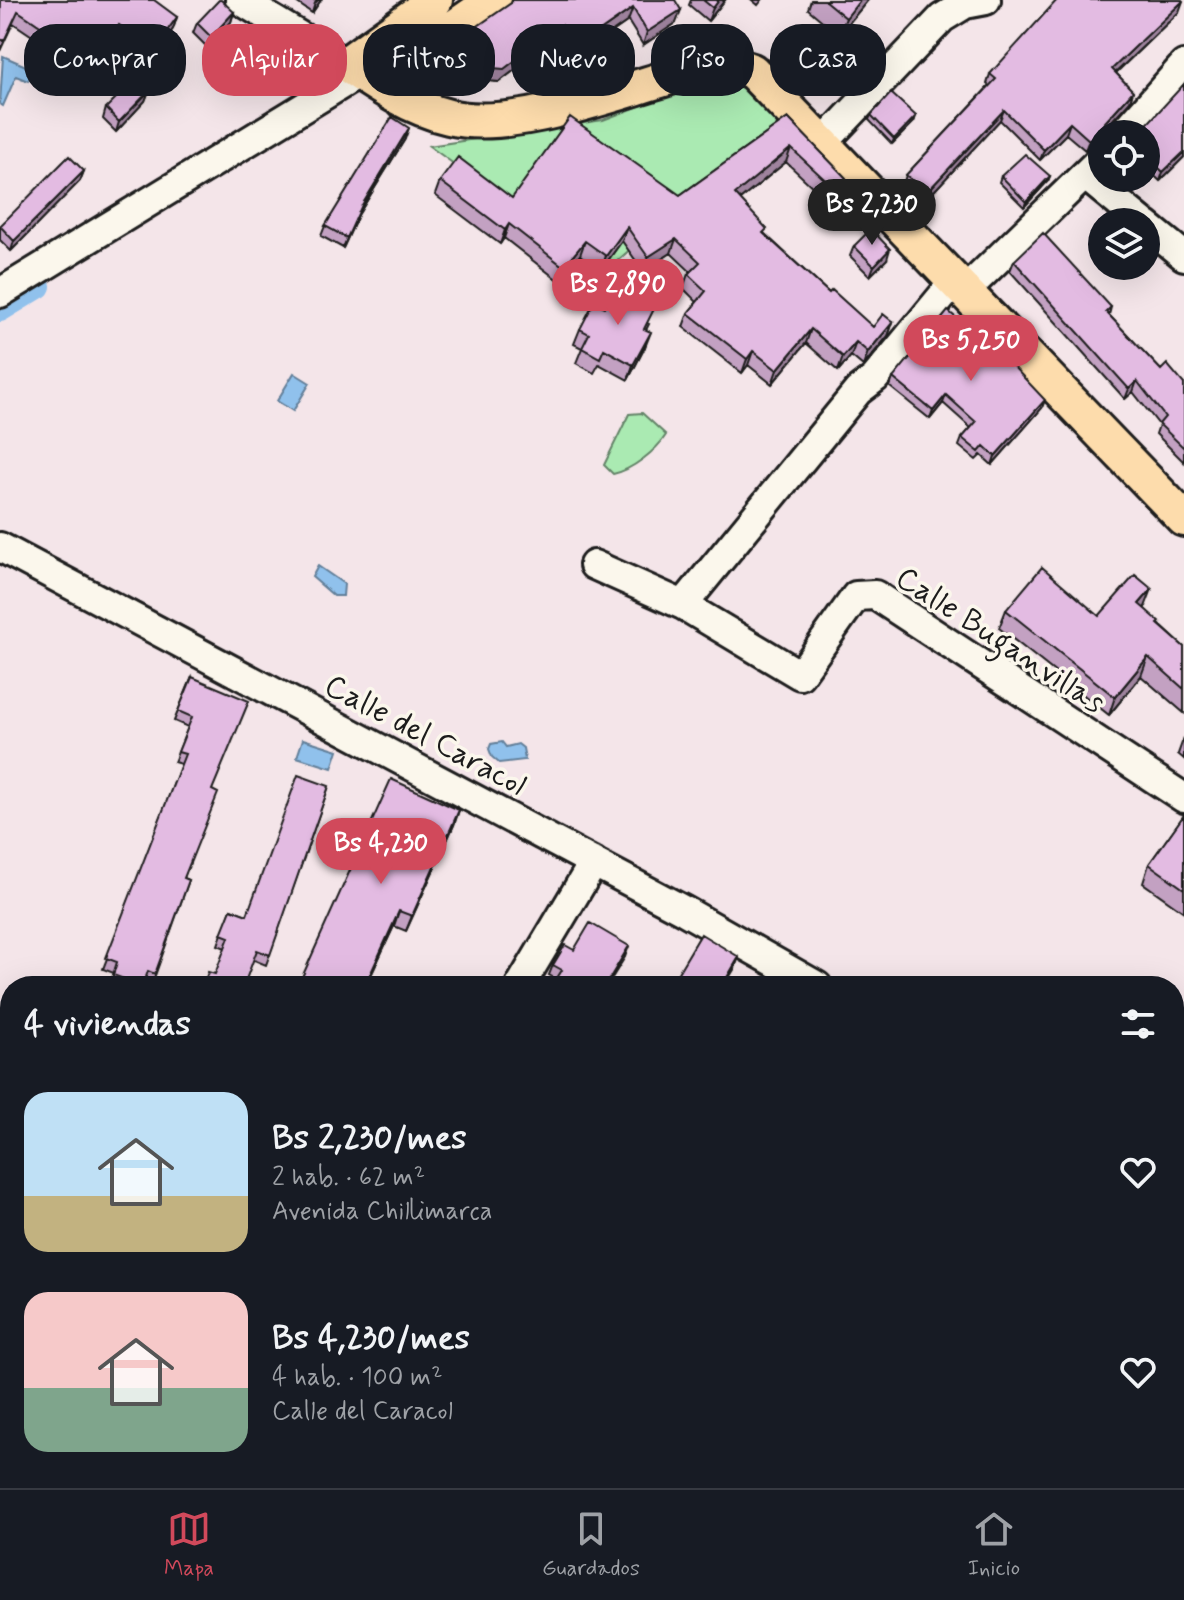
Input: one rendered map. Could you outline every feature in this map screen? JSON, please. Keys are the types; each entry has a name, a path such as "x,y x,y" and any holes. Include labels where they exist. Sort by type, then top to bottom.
{"main road":[{"path":"361,73 435,0"},
{"path":"361,73 494,0"},
{"path":"361,73 422,109 479,121 563,108 723,63 752,71 824,142 959,287 1184,519"}],"street":[{"path":"0,293 361,73 240,0"},
{"path":"824,142 942,18 965,4 986,0"},
{"path":"1135,120 1184,65"},
{"path":"683,605 858,391 875,378 959,287 1088,172"},
{"path":"1116,192 1130,208"},
{"path":"1160,237 1184,256"},
{"name":"Calle del Caracol","path":"0,547 594,862 799,976"},
{"name":"Calle Buganvillas","path":"594,565 683,605 800,675 856,596 875,595 1184,798"},
{"path":"526,976 594,862"}],"green space":[{"path":"666,96 754,96 784,131 674,210 614,264 607,275 429,146 603,120"},
{"path":"642,413 666,435 643,459 613,474 604,465 629,414"}],"water":[{"path":"3,56 24,65 24,79 16,76 3,106 0,104"},
{"path":"294,373 310,383 293,411 277,401"},
{"path":"318,566 344,584 343,596 334,596 312,577"},
{"path":"303,739 338,750 332,768 297,757"},
{"path":"502,742 506,747 518,744 523,748 525,760 499,763 489,749 491,744"}],"building":[{"path":"1,0 154,0 177,17 172,24 37,24 18,11 4,41 0,39"},
{"path":"219,0 234,12 223,24 202,24 202,28 197,23"},
{"path":"512,0 675,0 681,10 659,24 651,24 651,29 647,32 633,8 610,24 511,24 511,64 504,69 495,68 495,24 481,24"},
{"path":"703,0 719,0 713,8"},
{"path":"824,0 860,0 846,18"},
{"path":"1057,0 1183,1 1112,69 1133,91 1107,120 1088,120 1088,139 1070,123 1044,150 1004,110 926,193 906,175 996,79 990,74"},
{"path":"1184,84 1184,152 1163,172 1160,169 1160,120 1151,120"},
{"path":"891,93 916,116 894,139 871,115"},
{"path":"118,96 144,96 119,122 106,108"},
{"path":"392,117 409,128 362,205 347,238 325,226"},
{"path":"570,117 680,195 788,118 846,178 836,190 791,148 735,194 767,229 763,233 829,293 832,290 873,327 883,314 893,322 868,352 856,342 843,357 811,329 777,370 753,351 747,359 688,313 706,291 688,274 700,262 676,239 648,257 627,227 606,256 585,241 564,267 509,224 505,230 440,181 458,157 512,198"},
{"path":"1025,154 1050,176 1026,202 1001,176"},
{"path":"69,156 84,171 14,241 0,226"},
{"path":"871,229 890,249 874,266 854,246"},
{"path":"1043,233 1111,307 1106,312 1161,370 1167,364 1184,384 1184,448 1159,424 1165,417 1137,381 1129,389 1014,261"},
{"path":"615,288 654,309 644,329 651,332 633,365 604,349 600,358 582,348 589,334 580,329 594,302 605,307"},
{"path":"948,311 1011,364 1045,400 995,456 984,446 979,452 962,438 976,422 946,395 933,411 893,378"},
{"path":"1042,567 1099,616 1135,575 1152,589 1139,604 1184,647 1184,689 1148,657 1115,697 1006,610"},
{"path":"192,677 249,701 212,790 218,793 184,878 189,880 155,974 148,971 146,976 116,976 113,975 117,962 106,958 185,754 178,752 192,717 178,711"},
{"path":"298,775 329,786 270,955 257,950 247,976 207,976 208,972 215,974 229,937 221,934 231,909 247,915"},
{"path":"391,779 459,810 412,916 399,911 370,976 302,976"},
{"path":"1184,815 1184,889 1149,864"},
{"path":"590,923 629,946 611,976 558,976 562,970 553,965 565,945 574,950"},
{"path":"701,934 739,957 728,976 676,976"}],"waterway":[{"path":"0,309 38,286"}]}
